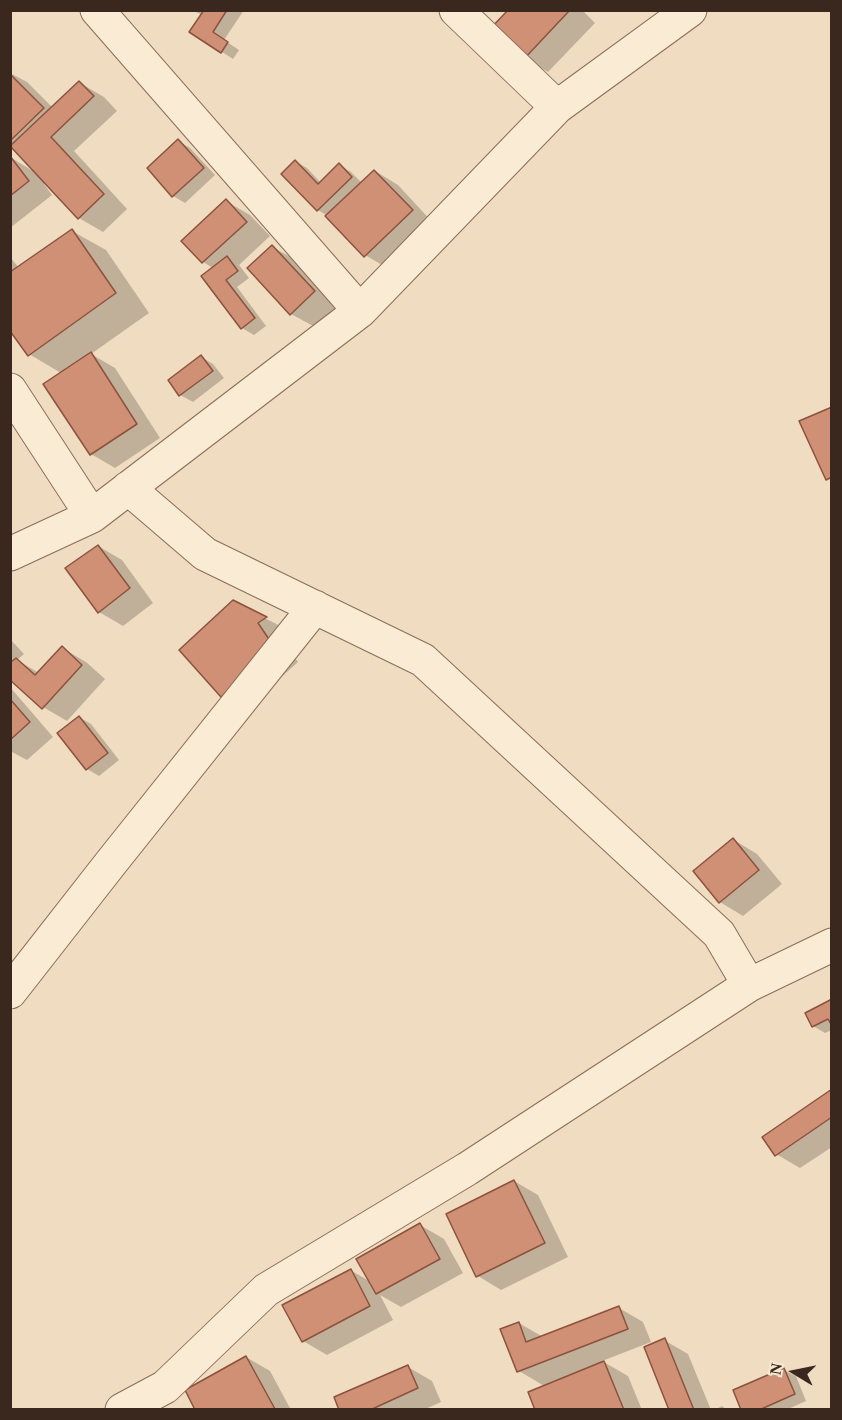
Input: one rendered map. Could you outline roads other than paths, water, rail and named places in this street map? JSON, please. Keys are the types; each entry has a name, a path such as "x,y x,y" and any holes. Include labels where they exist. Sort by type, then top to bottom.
{"street":[{"path":"98,10 360,311"},
{"path":"456,10 557,107"},
{"path":"10,554 92,516 360,311 557,107 690,10"},
{"path":"10,390 92,516"},
{"path":"128,488 205,554 423,660 719,934 749,985"},
{"path":"10,992 315,607"},
{"path":"122,1410 170,1399 266,1290 466,1169 749,985 831,945"}]}
